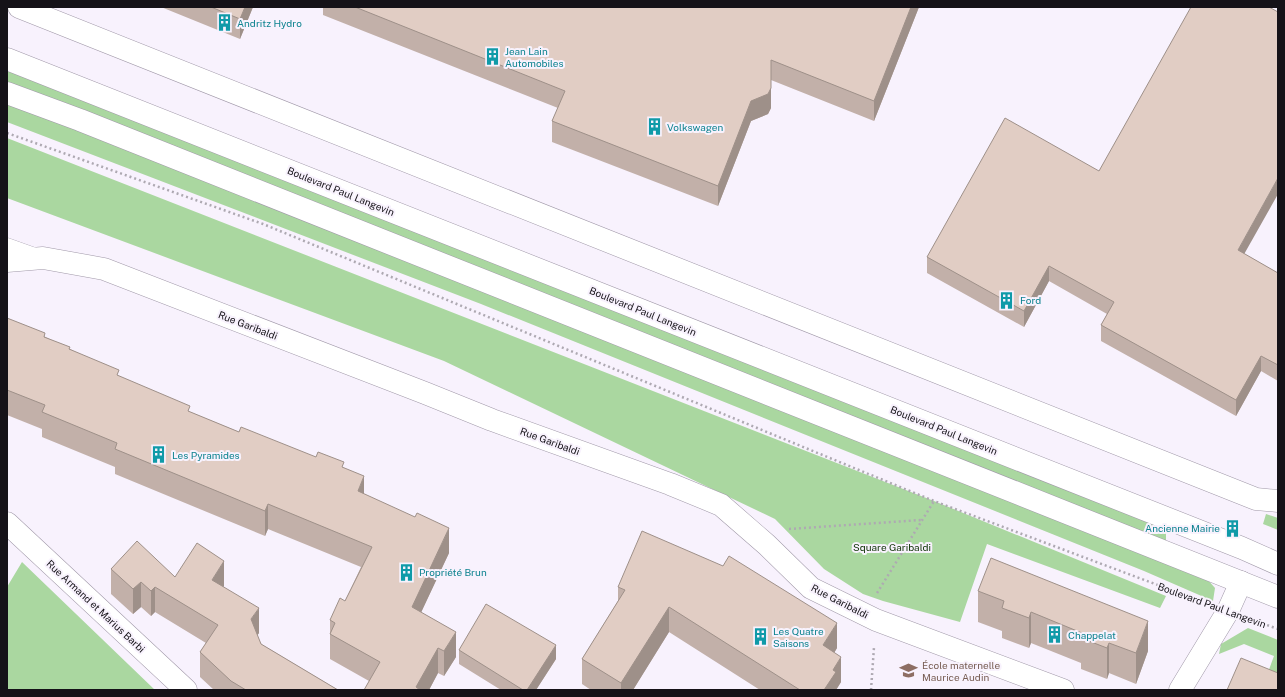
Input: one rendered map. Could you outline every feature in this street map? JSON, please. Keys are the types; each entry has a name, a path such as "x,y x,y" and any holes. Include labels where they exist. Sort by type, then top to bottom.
{"street":[{"path":"20,7 1256,499 1278,501"},
{"name":"Boulevard Paul Langevin","path":"7,59 1242,548 1278,564"},
{"path":"7,93 87,123 1278,597"},
{"name":"Rue Garibaldi","path":"7,261 44,258 104,269 492,420 670,484 721,505 767,545 811,588 876,620 1063,690"},
{"name":"Rue Armand et Marius Barbi","path":"7,522 186,690"},
{"path":"1180,690 1228,611 1241,582"}],"lane":[{"path":"7,244 44,258"}],"path":[{"name":"Boulevard Paul Langevin","path":"7,133 263,224 934,501 1278,629"},
{"path":"871,690 876,620 875,597 934,501"},
{"path":"767,545 778,530 922,520"}],"green space":[{"path":"7,67 1166,527 1166,543 7,82"},
{"path":"7,101 1208,580 1215,588 1213,601 1144,571 481,304 7,122"},
{"name":"Square Garibaldi","path":"7,138 934,501 1166,596 1160,608 987,544 960,622 863,594 824,569 775,519 444,361 7,198"},
{"path":"1266,514 1278,518 1278,530 1263,524"},
{"path":"22,562 155,690 7,690 7,587"},
{"path":"1248,628 1278,640 1278,688 1264,683 1274,656 1244,644 1219,654 1221,644"}],"building":[{"path":"211,7 245,7 240,19"},
{"path":"355,7 911,7 874,101 771,60 771,88 768,94 751,101 718,186 552,121 565,91"},
{"path":"1191,7 1269,7 1278,12 1278,178 1238,250 1278,273 1278,365 1261,356 1236,400 1101,325 1114,302 1049,266 1024,311 927,257 1005,118 1099,171"},
{"path":"7,318 45,333 44,337 70,347 69,349 119,370 117,375 190,406 188,411 239,432 241,427 316,457 318,452 344,462 342,467 364,476 358,491 415,517 417,513 449,528 412,607 456,632 444,651 438,648 416,687 420,690 364,690 380,662 330,634 335,623 330,620 340,598 345,601 372,547 268,504 265,511 115,449 117,443 42,412 45,405 7,390"},
{"path":"642,531 723,566 729,556 837,623 823,645 841,657 833,670 836,672 824,690 800,690 669,607 621,683 582,659 625,590 618,587"},
{"path":"137,541 175,577 197,543 224,561 212,580 259,608 251,619 261,644 338,690 246,690 231,681 200,652 218,625 155,587 151,591 141,582 133,589 111,569"},
{"path":"991,558 1148,621 1136,653 1109,643 1107,648 1081,638 1082,633 1031,612 1029,618 1002,608 1004,601 978,591"},
{"path":"486,604 556,645 527,690 523,690 459,650"},
{"path":"1241,658 1278,673 1278,690 1227,690"}],"place":[{"name":"Andritz Hydro","path":"224,23"},
{"name":"Jean Lain Automobiles","path":"492,57"},
{"name":"Volkswagen","path":"654,127"},
{"name":"Ford","path":"1007,300"},
{"name":"Les Pyramides","path":"159,455"},
{"name":"Ancienne Mairie","path":"1233,528"},
{"name":"Propriété Brun","path":"406,572"},
{"name":"Chappelat","path":"1055,635"},
{"name":"Les Quatre Saisons","path":"760,637"},
{"name":"École maternelle Maurice Audin","path":"909,671"}]}
